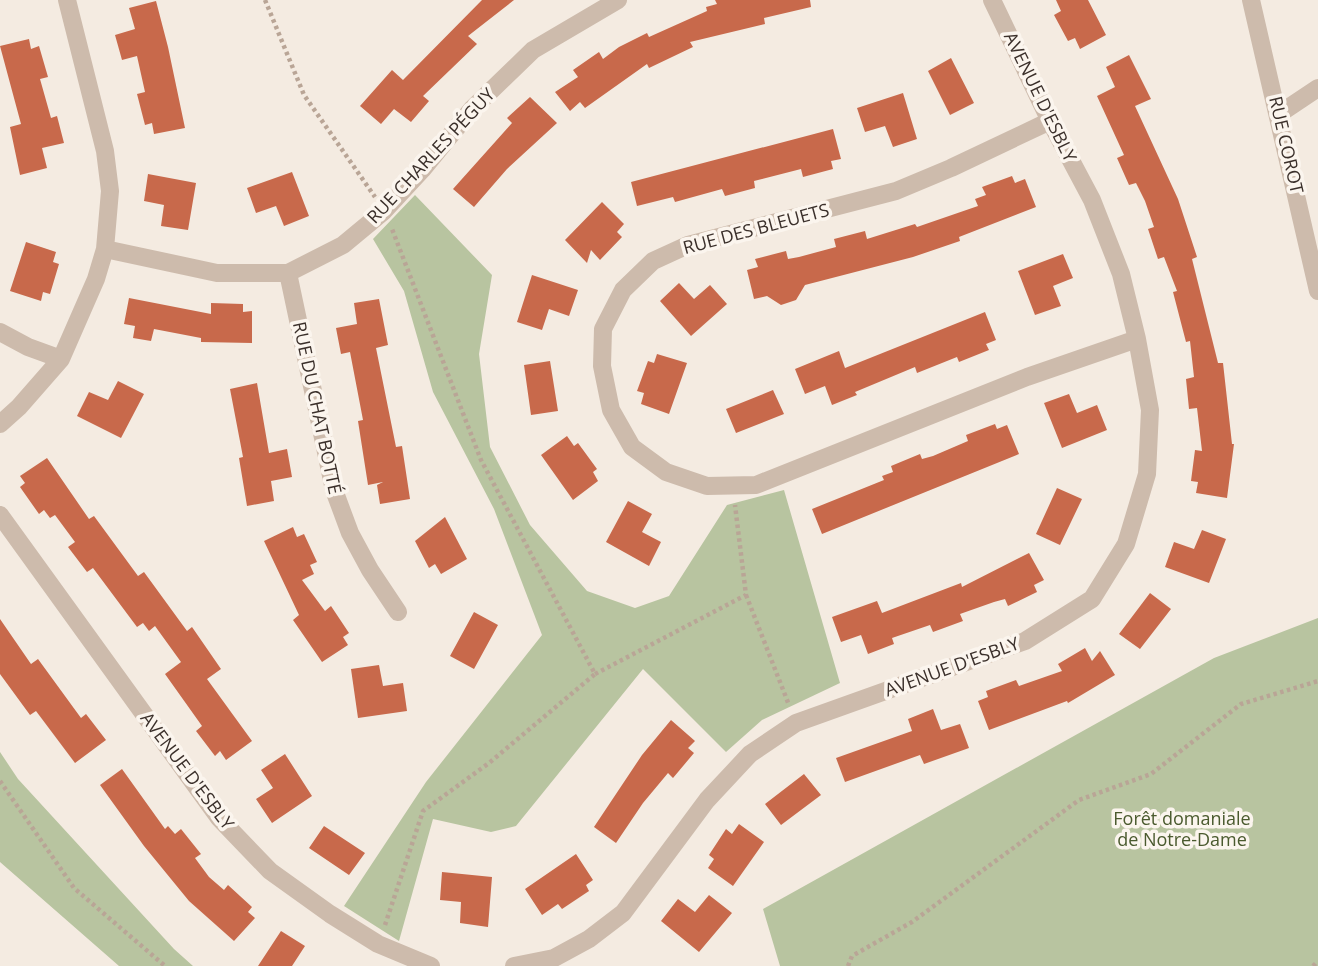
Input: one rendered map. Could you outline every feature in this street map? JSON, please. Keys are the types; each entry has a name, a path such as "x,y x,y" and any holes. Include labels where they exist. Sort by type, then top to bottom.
{"street":[{"path":"0,424 19,407 61,359 96,279 105,249 110,191 105,151 67,0"},
{"name":"RUE CHARLES PÉGUY","path":"105,249 217,273 288,273 343,244 384,211 472,109 533,50 618,0"},
{"name":"AVENUE D'ESBLY","path":"514,966 556,962 623,913 707,800 750,754 796,723 1026,641 1092,600 1126,544 1147,474 1150,410 1121,274 1097,212 992,0"},
{"name":"RUE COROT","path":"1251,0 1279,114 1311,224 1318,291"},
{"path":"1279,114 1318,89"},
{"name":"RUE DES BLEUETS","path":"1050,121 896,191 688,245 653,261 623,290 603,329 602,366 611,410 632,447 666,472 707,486 756,485 1027,377 1137,339"},
{"name":"RUE DU CHAT BOTTÉ","path":"288,273 334,491 349,533 398,612"},
{"path":"0,332 61,359"},
{"name":"AVENUE D'ESBLY","path":"0,515 219,818 271,870 330,915 379,944 431,966"}],"path":[{"path":"265,0 304,94 384,211 481,460 595,674"},
{"path":"733,486 746,595 796,723"},
{"path":"379,944 423,811 489,763 595,674 746,595"},
{"path":"848,966 852,957 912,922 1079,800 1151,774 1241,704 1318,681"},
{"path":"0,781 74,888 165,966"},
{"path":"1313,966 1318,961"}],"green space":[{"path":"415,195 492,275 479,354 490,447 530,525 587,591 635,608 669,596 727,505 784,490 840,683 762,720 726,752 643,669 516,826 491,832 433,819 399,941 344,906 426,782 542,635 494,509 433,392 404,291 373,239"},
{"name":"Forêt domaniale de Notre-Dame","path":"1318,618 1318,966 780,966 763,909 1214,658"},
{"path":"0,752 18,779 174,949 193,966 119,966 0,862"}],"building":[{"path":"482,0 514,0 468,36 477,44 423,96 429,101 411,122 394,109 381,124 360,106 392,70 403,80"},
{"path":"715,0 810,0 811,7 764,18 765,24 690,42 693,47 649,68 647,64 585,108 580,102 570,111 555,92 578,77 573,70 599,52 603,59 619,47 647,33 649,37 707,11 706,7 717,4"},
{"path":"1056,0 1088,0 1106,35 1080,49 1075,38 1068,41 1054,15 1061,11"},
{"path":"156,1 185,128 154,134 152,123 145,125 137,94 145,92 137,56 122,60 115,35 135,29 129,8"},
{"path":"29,39 31,49 39,46 48,77 40,79 51,118 57,116 64,143 42,148 47,168 20,175 10,127 21,124 0,46"},
{"path":"1129,55 1151,99 1135,106 1178,199 1197,257 1192,259 1218,363 1223,363 1234,444 1227,498 1196,493 1198,482 1191,481 1195,450 1202,451 1197,408 1189,409 1186,379 1194,377 1190,341 1186,342 1173,292 1177,291 1164,257 1158,259 1148,229 1154,227 1145,201 1136,183 1129,185 1117,158 1124,155 1097,96 1115,87 1106,67"},
{"path":"951,58 974,103 950,115 928,71"},
{"path":"903,93 917,139 893,147 885,126 865,132 857,108"},
{"path":"530,97 557,123 507,169 474,207 453,189 512,123 507,118"},
{"path":"833,129 841,159 831,161 833,169 803,177 801,169 754,181 755,188 725,196 722,189 675,202 673,197 637,206 631,182"},
{"path":"292,172 309,216 284,226 276,206 256,213 247,188"},
{"path":"148,174 196,183 188,230 161,226 164,205 144,201"},
{"path":"1012,176 1015,183 1025,179 1036,207 959,237 960,241 913,257 805,285 796,300 781,305 767,296 754,299 747,270 758,267 755,259 786,251 788,259 799,257 836,247 834,239 865,231 867,239 915,224 917,227 978,206 975,199 986,195 982,187"},
{"path":"602,202 624,224 617,232 622,237 600,260 591,250 587,263 565,240"},
{"path":"26,242 56,252 53,262 59,264 50,294 43,292 41,301 10,291"},
{"path":"1063,254 1073,278 1053,286 1061,306 1035,315 1018,271"},
{"path":"532,275 578,290 569,316 549,309 542,330 517,322"},
{"path":"679,283 694,299 710,285 727,304 691,336 660,301"},
{"path":"129,298 211,314 211,303 243,304 243,312 252,311 252,343 201,342 201,338 154,329 151,341 133,338 135,326 124,324"},
{"path":"379,299 388,345 376,348 396,447 402,446 410,499 380,504 377,485 383,482 368,485 358,421 363,420 350,352 341,354 336,328 357,324 354,303"},
{"path":"985,312 996,340 986,344 989,350 959,362 957,357 917,373 915,367 855,392 857,395 832,405 825,386 805,394 795,369 839,351 845,368"},
{"path":"657,354 687,363 669,414 641,404 644,393 637,391 648,361 654,363"},
{"path":"550,361 558,411 531,415 524,365"},
{"path":"118,381 144,394 121,438 77,416 89,392 108,400"},
{"path":"257,383 269,453 287,449 292,477 271,481 274,501 247,506 239,458 243,457 230,389"},
{"path":"773,390 784,414 736,433 726,409"},
{"path":"1069,394 1077,413 1097,405 1107,430 1062,448 1044,403"},
{"path":"995,424 997,429 1007,425 1019,454 822,534 812,509 884,480 882,476 893,472 891,466 920,454 922,459 933,456 968,441 966,435"},
{"path":"567,436 574,446 578,443 597,469 593,472 598,481 573,500 541,455"},
{"path":"47,458 89,519 94,516 138,576 144,572 187,631 192,627 221,669 207,679 252,741 226,760 220,751 215,756 196,731 202,726 165,674 181,662 155,626 149,631 143,623 137,627 93,568 87,572 68,547 75,542 55,515 50,518 44,510 39,514 20,487 25,483 20,476"},
{"path":"1057,488 1082,499 1060,545 1036,534"},
{"path":"628,501 652,514 642,532 661,542 649,566 606,542"},
{"path":"445,517 467,559 441,574 435,564 429,568 415,541"},
{"path":"293,527 297,537 304,534 317,562 310,565 314,574 302,580 325,611 331,606 349,633 343,637 348,645 322,662 293,620 299,615 264,541"},
{"path":"1202,530 1226,539 1209,583 1165,567 1174,542 1194,549"},
{"path":"1029,553 1044,580 1034,585 1037,592 1008,606 1005,599 994,602 960,614 963,621 933,632 930,625 892,638 894,644 868,654 861,635 841,642 832,617 877,601 882,613 961,583 962,587"},
{"path":"1150,593 1171,609 1140,649 1119,634"},
{"path":"474,612 498,625 474,669 450,656"},
{"path":"0,619 31,664 38,659 81,718 86,714 106,740 75,763 36,711 30,715 0,674"},
{"path":"1085,648 1092,661 1100,651 1115,675 1068,703 1067,701 989,730 978,701 988,697 986,691 1016,680 1019,686 1062,671 1058,664"},
{"path":"379,665 383,686 403,683 407,711 358,718 351,669"},
{"path":"933,709 941,730 960,724 969,748 924,764 920,755 845,782 836,758 912,731 908,719"},
{"path":"671,720 695,741 688,748 694,753 673,778 668,773 643,803 616,843 594,827 642,755"},
{"path":"285,754 312,796 272,823 256,799 273,788 261,770"},
{"path":"122,769 165,829 168,826 175,834 181,829 201,854 195,858 209,877 224,890 228,885 252,907 248,912 255,918 234,941 189,901 144,846 100,785"},
{"path":"804,774 821,795 781,825 765,804"},
{"path":"739,824 764,842 733,886 708,868 714,859 709,855 726,829 732,834"},
{"path":"324,826 365,853 349,875 309,848"},
{"path":"576,854 593,880 586,885 589,891 562,909 558,904 542,915 525,889"},
{"path":"442,872 492,877 488,927 460,923 461,902 440,900"},
{"path":"709,895 732,913 699,952 661,921 678,899 695,912"},
{"path":"281,931 305,946 292,966 258,966"}]}
